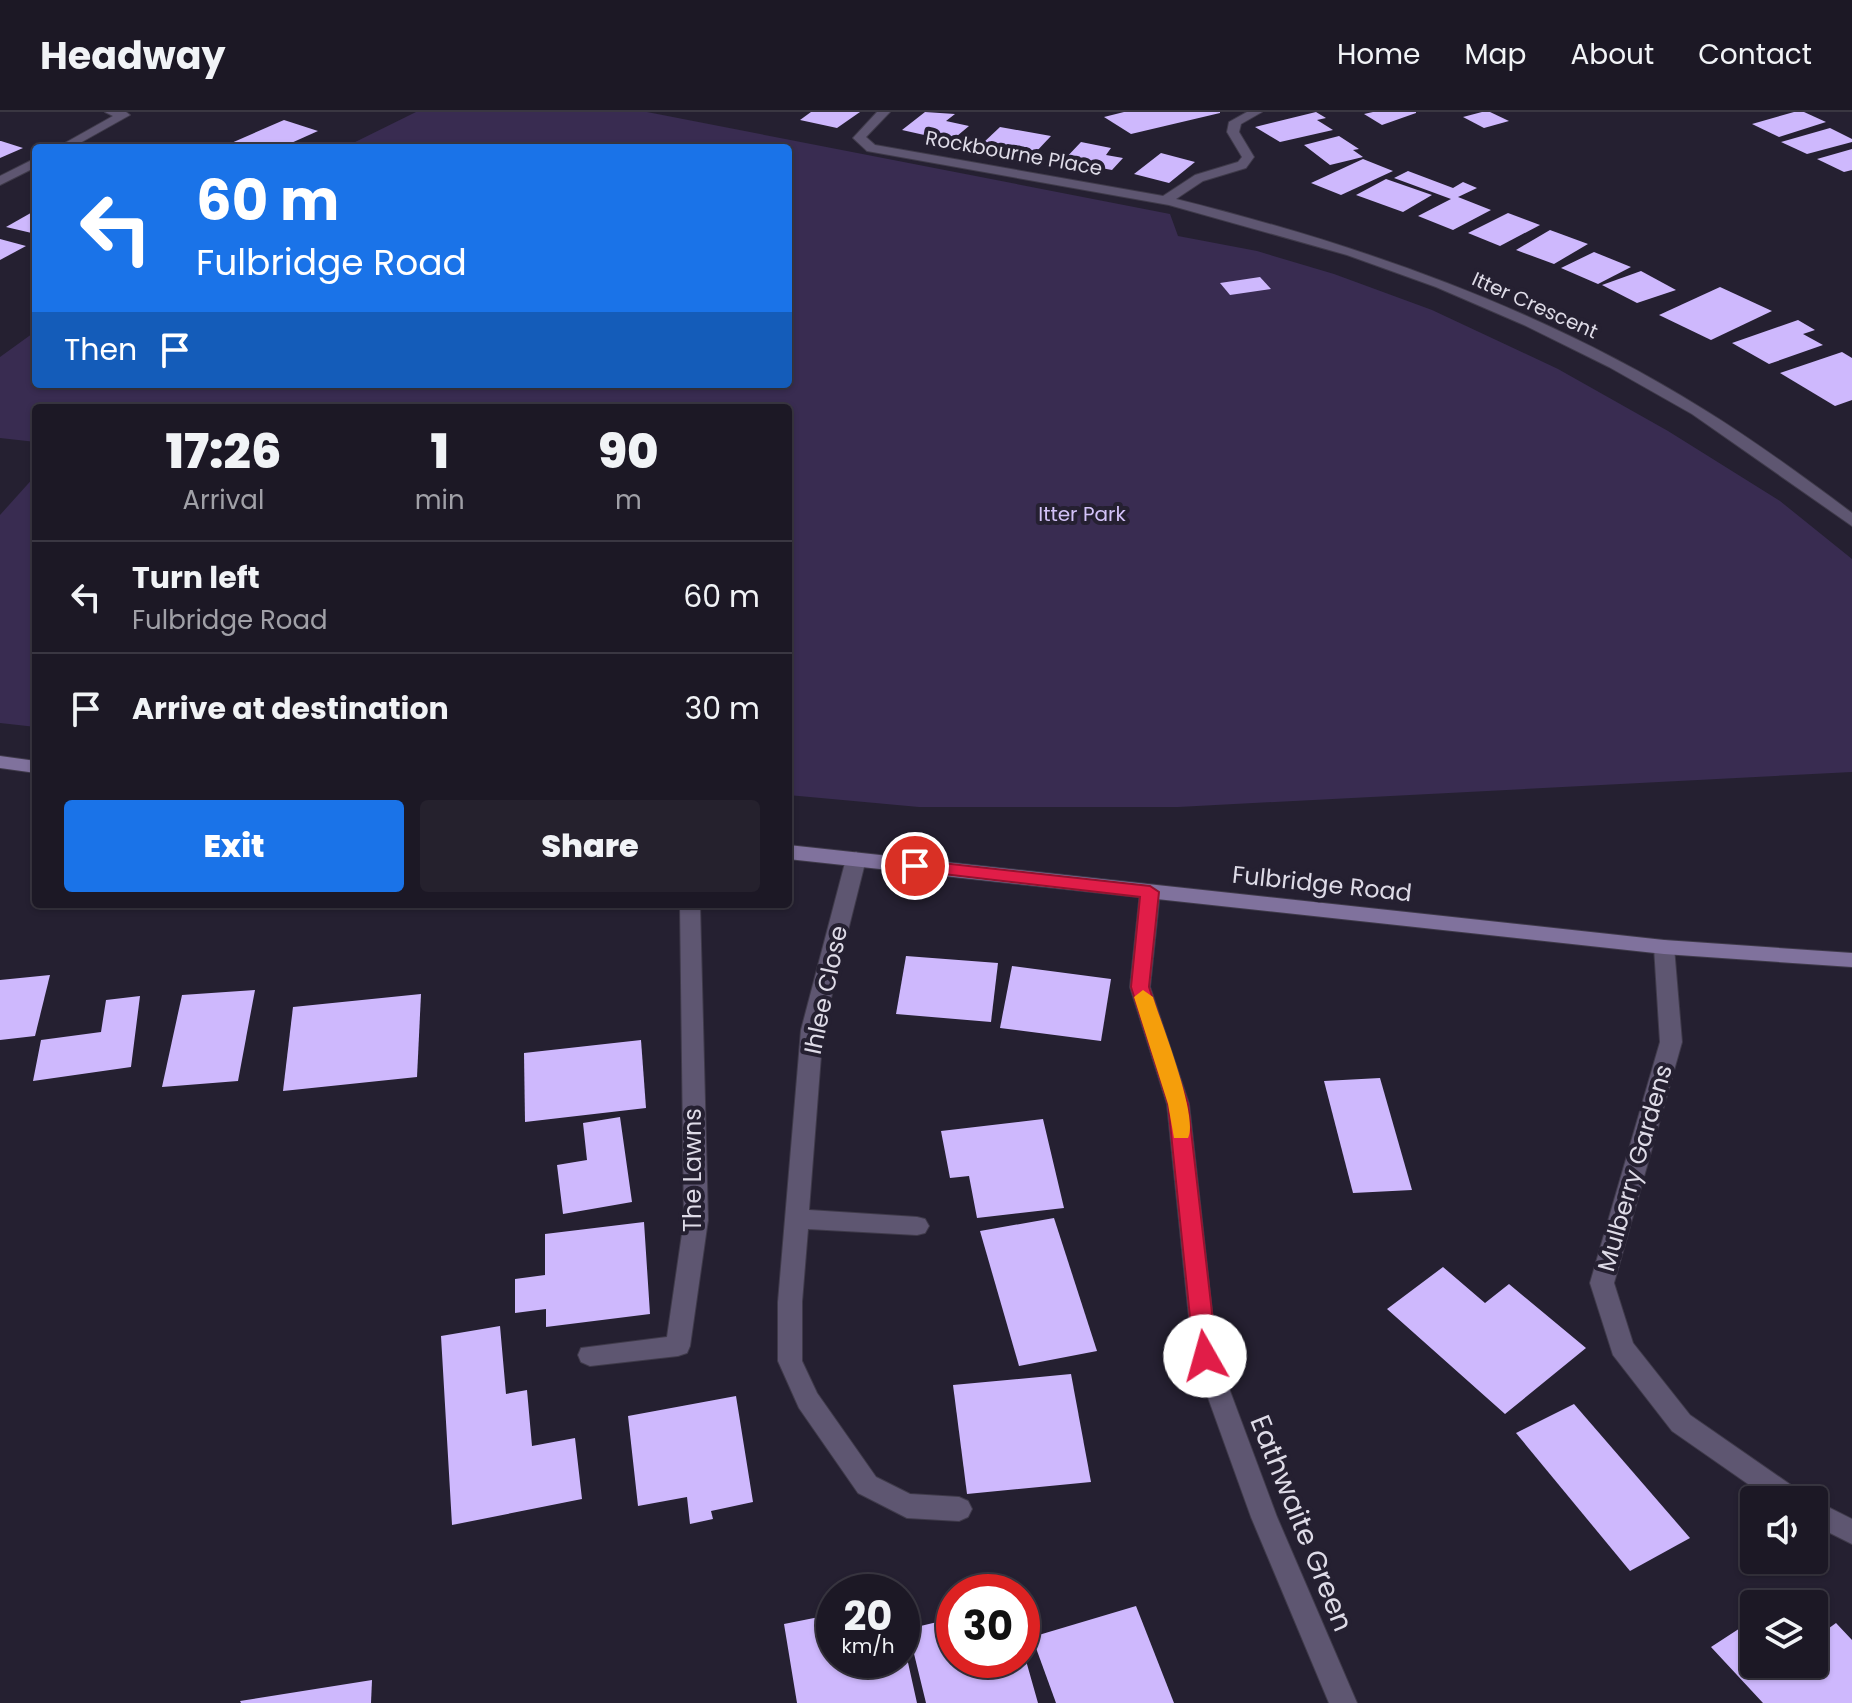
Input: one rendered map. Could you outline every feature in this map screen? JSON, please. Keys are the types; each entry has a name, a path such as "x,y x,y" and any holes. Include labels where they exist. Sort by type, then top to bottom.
{"street":[{"path":"70,144 124,115 111,112"},
{"name":"Rockbourne Place","path":"884,112 872,121 859,138 871,148 1166,200"},
{"path":"1166,200 1199,178 1242,165 1248,157 1233,132 1235,122 1256,112"},
{"path":"0,181 32,164"},
{"name":"Itter Crescent","path":"1166,200 1267,226 1360,255 1475,299 1579,345 1709,418 1814,489 1852,521"},
{"path":"0,762 32,766"},
{"name":"Fulbridge Road","path":"792,852 1664,947 1852,960"},
{"name":"Ihlee Close","path":"856,859 812,1030 790,1302 790,1361 808,1400 867,1485 907,1506 959,1509"},
{"name":"Eathwaite Green","path":"1150,892 1140,987 1178,1104 1205,1356 1264,1517 1343,1703"},
{"name":"The Lawns","path":"590,1355 678,1346 696,1220 690,908"},
{"name":"Mulberry Gardens","path":"1664,947 1671,1042 1602,1283 1622,1348 1681,1423 1772,1486"},
{"path":"798,1219 917,1226"},
{"path":"1828,1519 1852,1532"}],"green space":[{"name":"Itter Park","path":"416,112 647,112 1170,214 1178,236 1257,251 1334,274 1432,310 1558,369 1668,431 1780,501 1852,559 1852,772 1178,807 919,807 792,795 792,404 32,404 32,442 0,438 0,357 32,334 32,388 792,388 792,144 351,144"},
{"path":"32,479 32,727 0,723 0,515"}],"building":[{"path":"811,112 860,112 837,128 800,120"},
{"path":"925,112 955,114 946,121 969,126 951,141 902,130"},
{"path":"1124,112 1220,113 1131,134 1104,117"},
{"path":"1316,112 1326,118 1317,120 1333,130 1280,142 1255,127"},
{"path":"1490,112 1509,121 1484,128 1463,117"},
{"path":"1804,112 1826,122 1779,137 1752,124"},
{"path":"1416,113 1382,125 1364,114"},
{"path":"284,120 318,131 289,144 229,144"},
{"path":"1000,127 1051,136 1034,154 982,144"},
{"path":"1830,128 1852,139 1852,142 1807,154 1781,142"},
{"path":"1339,136 1359,149 1353,150 1363,157 1330,165 1304,145"},
{"path":"1,141 23,148 0,158"},
{"path":"1081,142 1111,148 1106,155 1123,158 1112,170 1063,161"},
{"path":"1852,149 1852,170 1844,172 1817,159"},
{"path":"1161,153 1195,162 1169,183 1134,174"},
{"path":"1363,159 1393,171 1341,195 1311,183"},
{"path":"1408,171 1453,188 1463,182 1477,188 1458,197 1491,210 1453,230 1418,216 1451,199 1394,178"},
{"path":"1386,179 1432,195 1403,212 1356,195"},
{"path":"32,212 32,233 6,227"},
{"path":"1508,213 1540,225 1500,246 1468,233"},
{"path":"1550,230 1588,244 1554,264 1516,250"},
{"path":"0,239 26,246 0,260"},
{"path":"1594,252 1631,267 1598,284 1561,268"},
{"path":"1641,271 1676,290 1637,303 1602,285"},
{"path":"1260,277 1271,289 1230,295 1220,283"},
{"path":"1720,287 1772,311 1711,340 1659,315"},
{"path":"1798,320 1815,330 1803,334 1823,345 1769,364 1732,343"},
{"path":"1842,352 1852,358 1852,400 1835,406 1780,373"},
{"path":"906,956 998,963 991,1022 896,1014"},
{"path":"1012,966 1111,979 1101,1041 1000,1028"},
{"path":"50,975 35,1036 0,1040 0,980"},
{"path":"255,990 238,1081 162,1087 182,995"},
{"path":"421,994 417,1077 283,1091 293,1007"},
{"path":"140,996 131,1067 33,1081 41,1040 101,1032 106,1000"},
{"path":"641,1040 646,1108 525,1122 524,1053"},
{"path":"1380,1078 1412,1190 1353,1193 1324,1081"},
{"path":"620,1117 632,1202 563,1214 557,1165 587,1160 583,1123"},
{"path":"1043,1119 1064,1208 977,1218 969,1176 950,1178 941,1131"},
{"path":"1054,1218 1097,1351 1019,1366 980,1231"},
{"path":"644,1222 650,1314 546,1327 546,1309 515,1313 515,1279 545,1275 545,1234"},
{"path":"1443,1267 1485,1303 1509,1284 1586,1348 1505,1414 1387,1309"},
{"path":"500,1326 506,1394 527,1390 532,1446 575,1438 582,1499 452,1525 441,1336"},
{"path":"1071,1374 1091,1482 967,1494 953,1385"},
{"path":"736,1396 753,1502 711,1511 713,1519 690,1524 687,1497 638,1506 628,1416"},
{"path":"1574,1404 1690,1538 1630,1571 1516,1433"},
{"path":"1136,1606 1174,1703 1056,1703 1040,1659 1040,1635"},
{"path":"816,1618 816,1678 911,1678 917,1703 797,1703 784,1624"},
{"path":"936,1622 936,1678 1031,1678 1038,1703 926,1703 920,1678 920,1626"},
{"path":"1836,1623 1852,1640 1852,1703 1763,1703 1711,1647 1740,1628 1740,1678 1828,1678 1828,1629"},
{"path":"372,1680 371,1703 240,1701"}],"slow traffic":[{"path":"1143,997 1178,1104 1181,1133"}],"route":[{"path":"915,866 1150,892 1140,987 1178,1104 1205,1356"}]}
